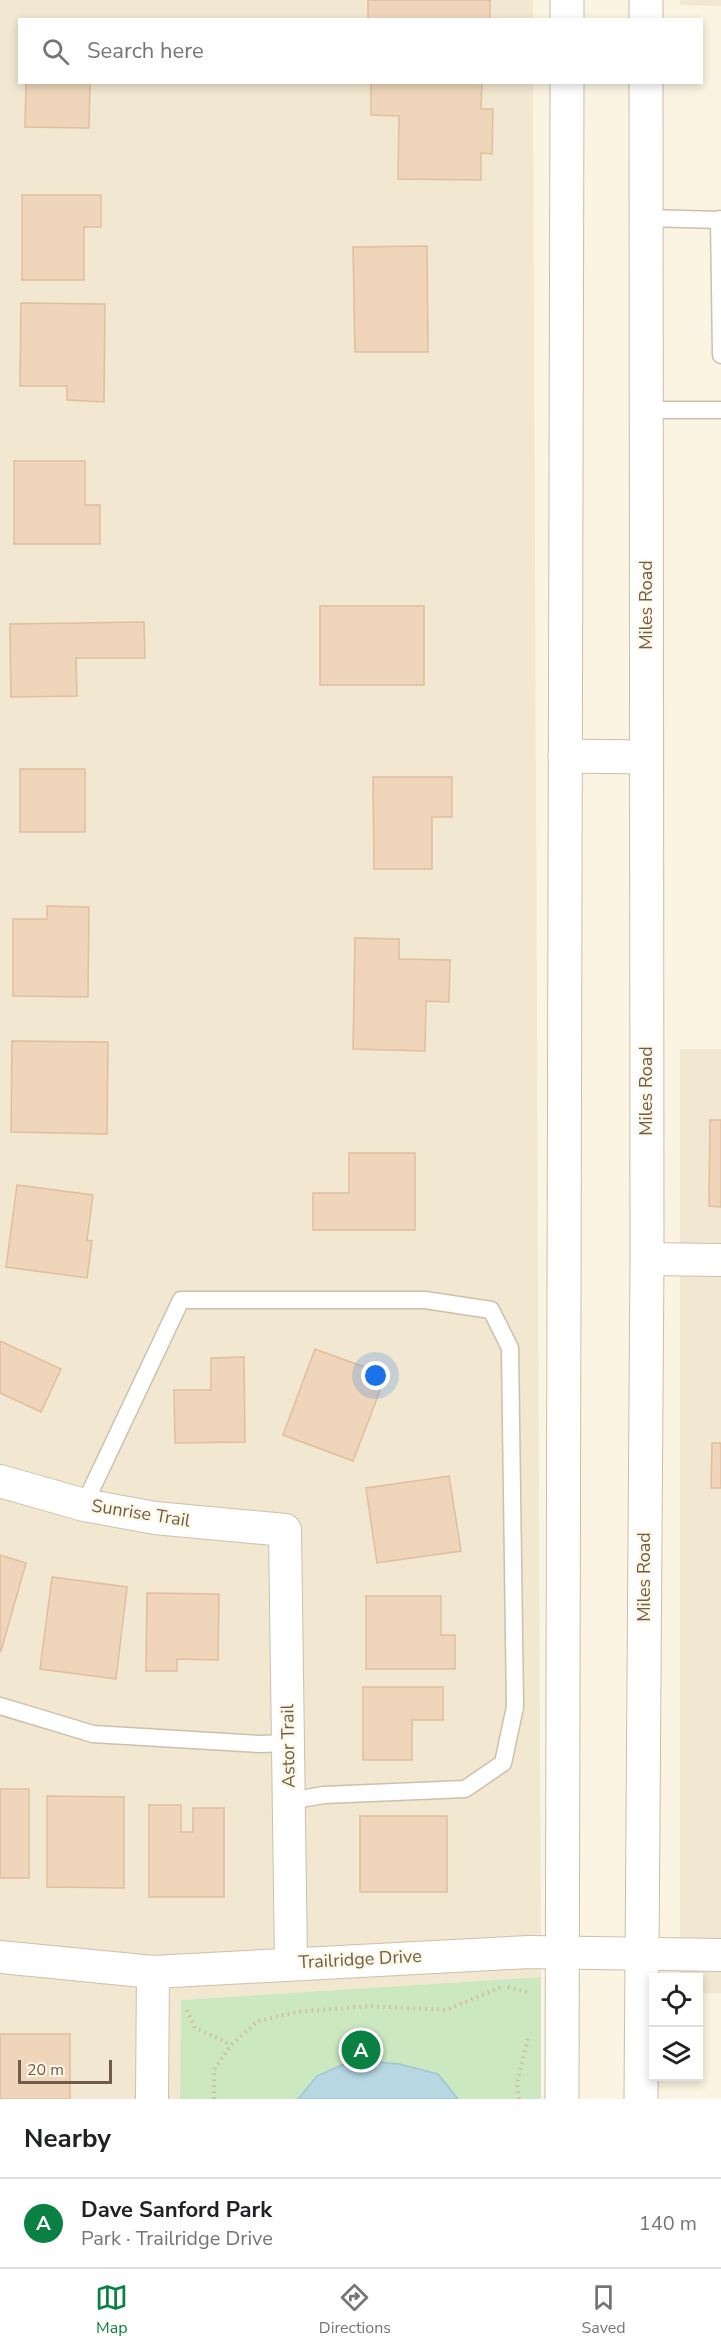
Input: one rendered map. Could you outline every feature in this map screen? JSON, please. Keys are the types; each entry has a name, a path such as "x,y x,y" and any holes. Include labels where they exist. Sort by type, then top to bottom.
{"main road":[{"path":"567,0 567,18"},
{"path":"646,0 646,18"},
{"path":"562,2099 567,84"},
{"name":"Miles Road","path":"641,2099 647,1259 646,84"},
{"path":"565,756 646,757"}],"street":[{"path":"647,1259 721,1260"},
{"name":"Sunrise Trail","path":"0,1481 84,1504 155,1518 285,1530"},
{"name":"Astor Trail","path":"285,1530 291,1963"},
{"name":"Trailridge Drive","path":"0,1958 153,1971 529,1952 721,1955"},
{"path":"152,2099 153,1971"}],"lane":[{"path":"645,218 720,220 721,355"},
{"path":"645,410 721,410"},
{"path":"84,1504 181,1300 425,1300 491,1310 510,1348 515,1707 503,1763 465,1790 324,1795 289,1801"},
{"path":"0,1706 93,1734 259,1744 288,1743"}],"path":[{"path":"214,2099 214,2070 229,2048 258,2021 296,2012 369,2006 446,2010 505,1986 530,1993 532,2002"},
{"path":"187,2010 195,2028 226,2042 229,2048"},
{"path":"519,2099 517,2083 530,2031"}],"shaded area":[{"path":"0,0 533,0 533,18 18,18 18,84 533,84 541,1977 182,2000 180,2099 0,2099"},
{"path":"680,0 721,0 721,6 680,5"},
{"path":"680,1049 721,1049 721,1993 703,1993 703,1973 680,1973"}],"green space":[{"path":"541,1977 541,2099 180,2099 181,2000"}],"water":[{"path":"353,2060 399,2064 438,2074 458,2099 298,2099 317,2076"}],"building":[{"path":"368,0 490,0 490,18 368,18"},
{"path":"26,84 90,84 89,128 25,127"},
{"path":"371,84 482,84 481,109 493,109 492,154 481,153 481,180 398,179 399,116 371,115"},
{"path":"22,195 101,195 101,227 84,227 84,280 22,280"},
{"path":"427,246 428,352 355,352 353,247"},
{"path":"21,303 105,304 104,402 67,400 67,386 20,386"},
{"path":"14,461 85,461 85,505 100,505 100,544 14,544"},
{"path":"320,606 424,606 424,685 320,685"},
{"path":"144,622 145,658 76,658 77,696 11,697 10,624"},
{"path":"20,769 85,769 85,832 20,832"},
{"path":"373,777 452,777 452,817 432,817 432,869 374,869"},
{"path":"47,906 89,907 88,997 13,996 13,919 47,919"},
{"path":"355,938 399,939 399,959 450,960 449,1002 426,1001 425,1051 353,1049"},
{"path":"12,1041 108,1042 107,1134 11,1132"},
{"path":"710,1120 721,1120 721,1207 709,1206"},
{"path":"349,1153 415,1153 415,1230 313,1230 313,1193 349,1193"},
{"path":"17,1185 93,1195 87,1240 92,1241 87,1278 6,1267"},
{"path":"0,1341 61,1369 41,1412 0,1393"},
{"path":"315,1349 386,1375 353,1461 283,1435"},
{"path":"244,1357 245,1442 175,1443 174,1390 211,1390 211,1358"},
{"path":"712,1443 721,1443 721,1488 711,1488"},
{"path":"449,1476 461,1551 377,1563 366,1488"},
{"path":"0,1555 26,1563 1,1651 0,1651"},
{"path":"52,1577 127,1587 116,1679 40,1669"},
{"path":"147,1593 219,1594 218,1660 177,1659 177,1671 146,1671"},
{"path":"366,1596 441,1596 441,1635 455,1635 455,1669 366,1669"},
{"path":"363,1687 443,1687 443,1720 412,1720 412,1760 363,1760"},
{"path":"0,1789 29,1789 29,1878 0,1878"},
{"path":"47,1796 124,1797 124,1888 47,1887"},
{"path":"149,1805 181,1805 181,1832 193,1832 193,1808 224,1808 224,1897 149,1897"},
{"path":"360,1816 447,1816 447,1892 360,1892"},
{"path":"0,2034 70,2034 70,2099 0,2099"}],"place":[{"name":"Dave Sanford Park","path":"361,2050"}]}
